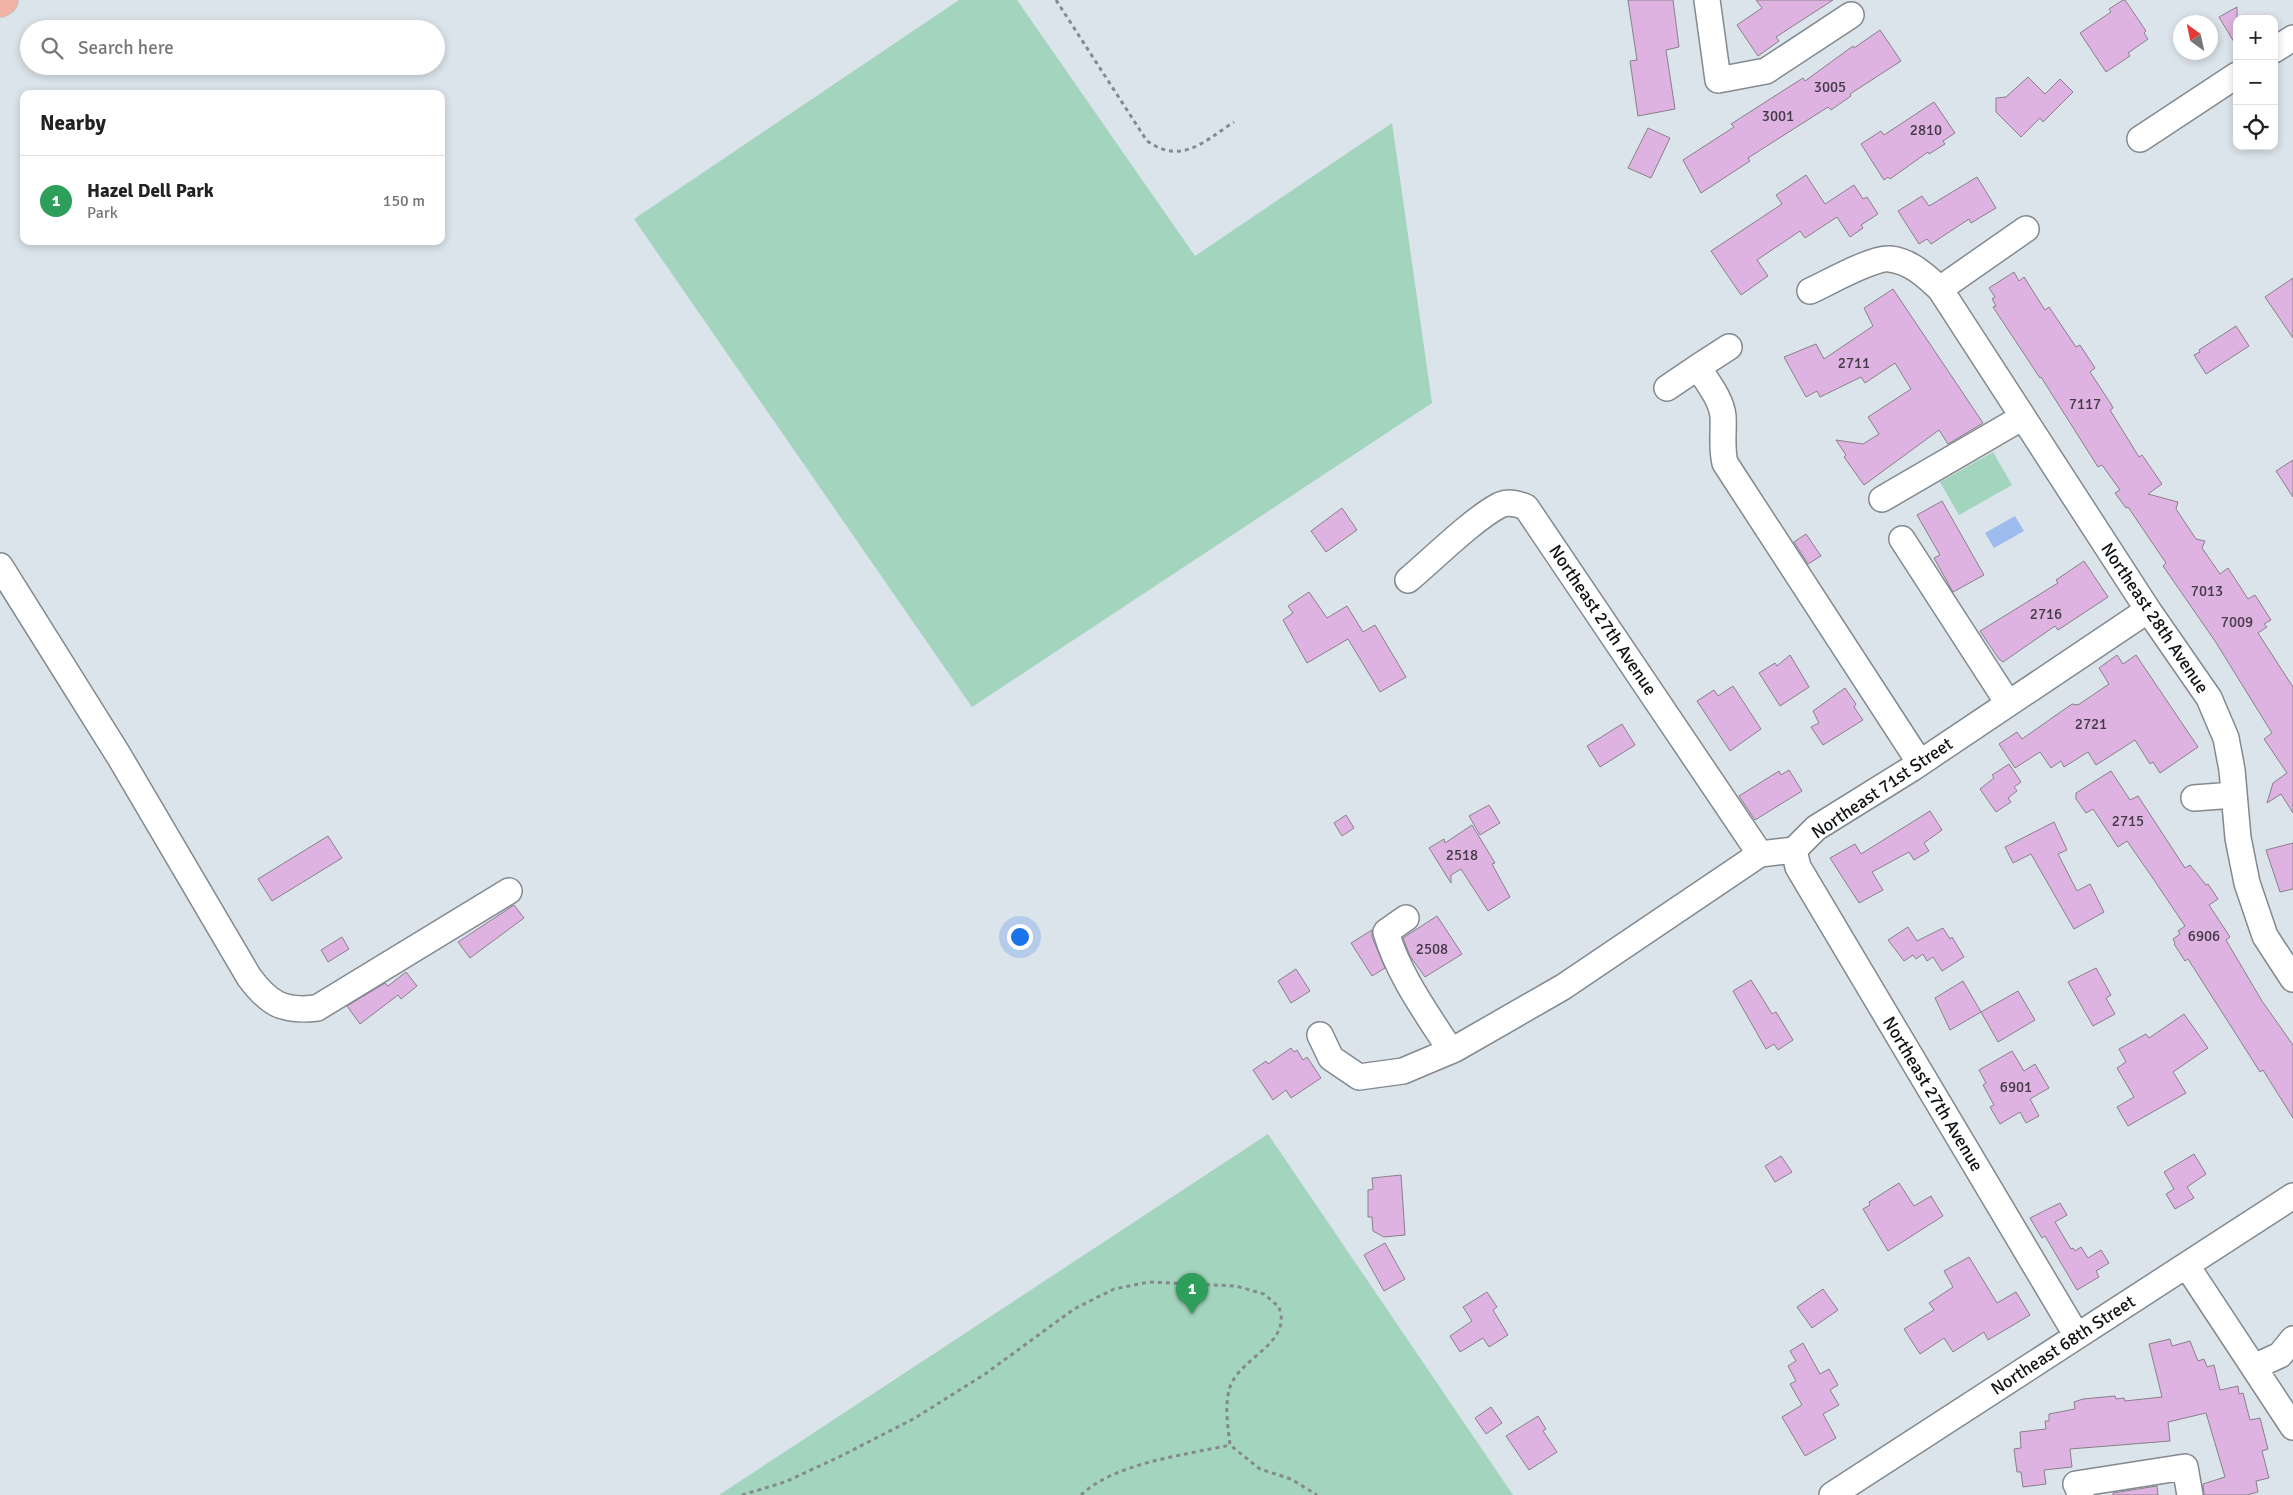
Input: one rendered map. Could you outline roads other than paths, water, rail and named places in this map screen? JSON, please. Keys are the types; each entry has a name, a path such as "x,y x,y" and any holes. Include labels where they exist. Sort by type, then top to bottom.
{"main road":[{"path":"0,3 4,0"}],"street":[{"path":"1707,0 1718,80 1766,71 1851,15"},
{"path":"2278,47 2293,38"},
{"path":"2140,139 2233,78"},
{"path":"1940,289 2026,229"},
{"name":"Northeast 28th Avenue","path":"1810,291 1875,261 1890,259 1924,273 1940,289 2148,610 2209,698 2226,738 2238,838 2247,884 2265,936 2286,954 2293,979"},
{"path":"1667,388 1729,347"},
{"path":"1698,367 1720,405 1723,416 1722,453 1730,472 1920,763"},
{"path":"1882,499 2023,417"},
{"name":"Northeast 27th Avenue","path":"1408,580 1501,504 1516,503 1526,507 1760,854"},
{"path":"1902,539 2008,703"},
{"path":"0,566 119,756 249,976 261,992 276,1004 297,1010 317,1008 508,891"},
{"name":"Northeast 71st Street","path":"1320,1035 1331,1058 1359,1077 1403,1071 1451,1051 1563,988 1760,854 1794,850 1816,828 1920,763 2148,610"},
{"path":"2194,798 2234,795"},
{"name":"Northeast 27th Avenue","path":"1794,850 1798,867 2076,1336"},
{"path":"1406,918 1386,932 1391,949 1428,1017 1451,1051"},
{"name":"Northeast 68th Street","path":"1832,1495 2076,1336 2291,1201"},
{"path":"2187,1266 2293,1426"},
{"path":"2254,1368 2280,1355 2293,1339"},
{"path":"2081,1495 2076,1484 2185,1467 2190,1495"}],"water":[{"path":"2015,516 2024,531 1994,548 1985,533"}],"place":[{"name":"Hazel Dell Park","path":"1192,1314"}]}
